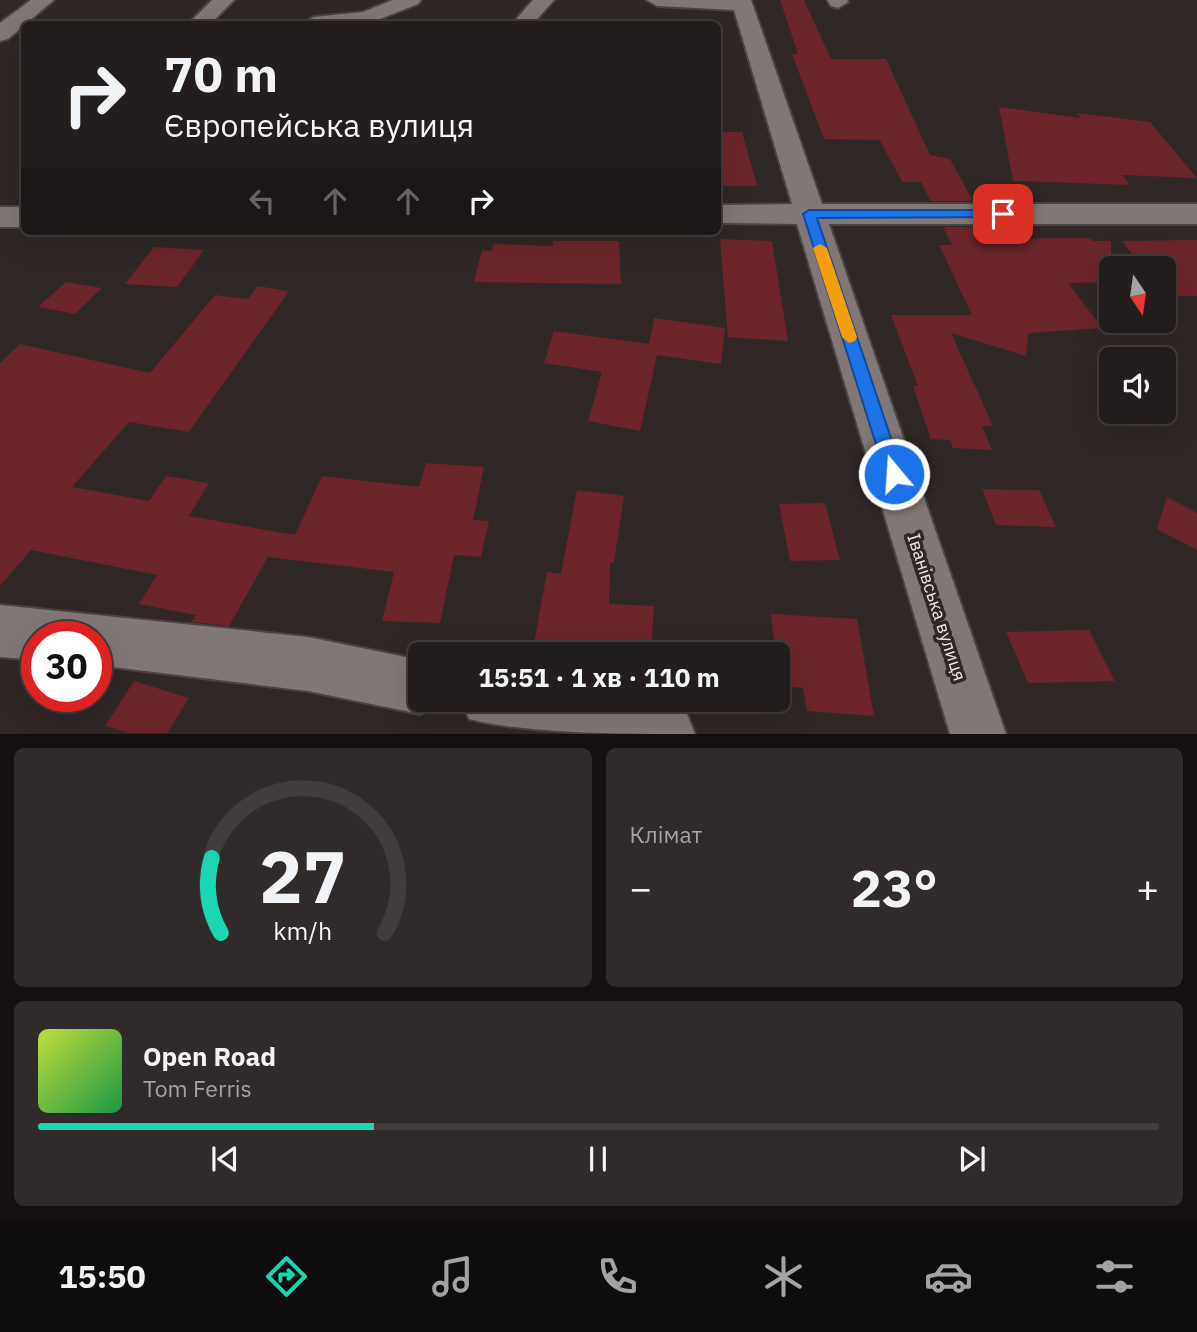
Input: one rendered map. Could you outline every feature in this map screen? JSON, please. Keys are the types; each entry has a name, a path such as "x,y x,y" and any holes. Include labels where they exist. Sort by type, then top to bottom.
{"street":[{"path":"0,33 44,0"},
{"path":"201,21 224,0"},
{"path":"314,21 321,4 338,0"},
{"path":"340,21 367,18 411,0"},
{"path":"525,21 544,0"},
{"path":"657,0 741,2"},
{"name":"Іванівська вулиця","path":"741,2 978,733"},
{"path":"721,214 1197,214"},
{"path":"0,631 21,633"},
{"path":"112,641 308,664 408,685"},
{"path":"553,712 667,733"}],"building":[{"path":"780,0 804,0 831,59 886,59 930,155 950,159 973,201 931,201 921,182 902,182 880,140 824,139 792,54 798,54"},
{"path":"999,107 1080,118 1078,113 1150,122 1197,178 1122,175 1130,185 1013,181"},
{"path":"721,132 742,132 757,186 721,186"},
{"path":"943,227 986,227 993,239 1090,238 1093,241 1111,241 1111,256 1099,256 1099,282 1068,283 1099,324 1099,328 1028,333 1026,356 951,333 993,426 982,426 992,450 953,448 950,440 931,439 913,386 918,386 891,315 972,315 939,245 952,245"},
{"path":"720,239 772,241 788,341 728,337"},
{"path":"1197,240 1197,296 1176,296 1176,256 1134,256 1122,241"},
{"path":"553,241 619,241 621,284 474,282 482,250 492,251 493,244 553,246"},
{"path":"154,247 204,250 177,287 125,284"},
{"path":"66,282 102,288 75,314 38,307"},
{"path":"257,286 289,291 189,432 129,422 72,487 149,501 166,476 209,483 189,516 295,535 322,476 419,487 426,463 484,467 473,520 489,521 481,557 454,555 440,623 382,621 394,572 268,557 229,626 191,622 196,615 139,604 157,575 31,550 0,586 0,363 20,344 150,373 215,295 248,299"},
{"path":"654,318 725,328 721,364 657,355 640,431 588,421 602,372 544,363 554,331 649,344"},
{"path":"982,489 1039,490 1056,527 996,525"},
{"path":"577,490 624,496 614,563 610,563 609,604 654,606 652,642 534,642 547,572 561,574"},
{"path":"1167,497 1197,513 1197,550 1157,529"},
{"path":"825,503 840,560 790,561 779,504"},
{"path":"771,614 857,619 874,716 807,711 803,688 790,687 790,642 774,642"},
{"path":"1089,630 1115,681 1028,683 1006,632"},
{"path":"134,681 189,698 167,733 129,733 105,726"}],"slow traffic":[{"path":"820,248 849,337"}],"route":[{"path":"894,474 809,214 1003,214"}]}
